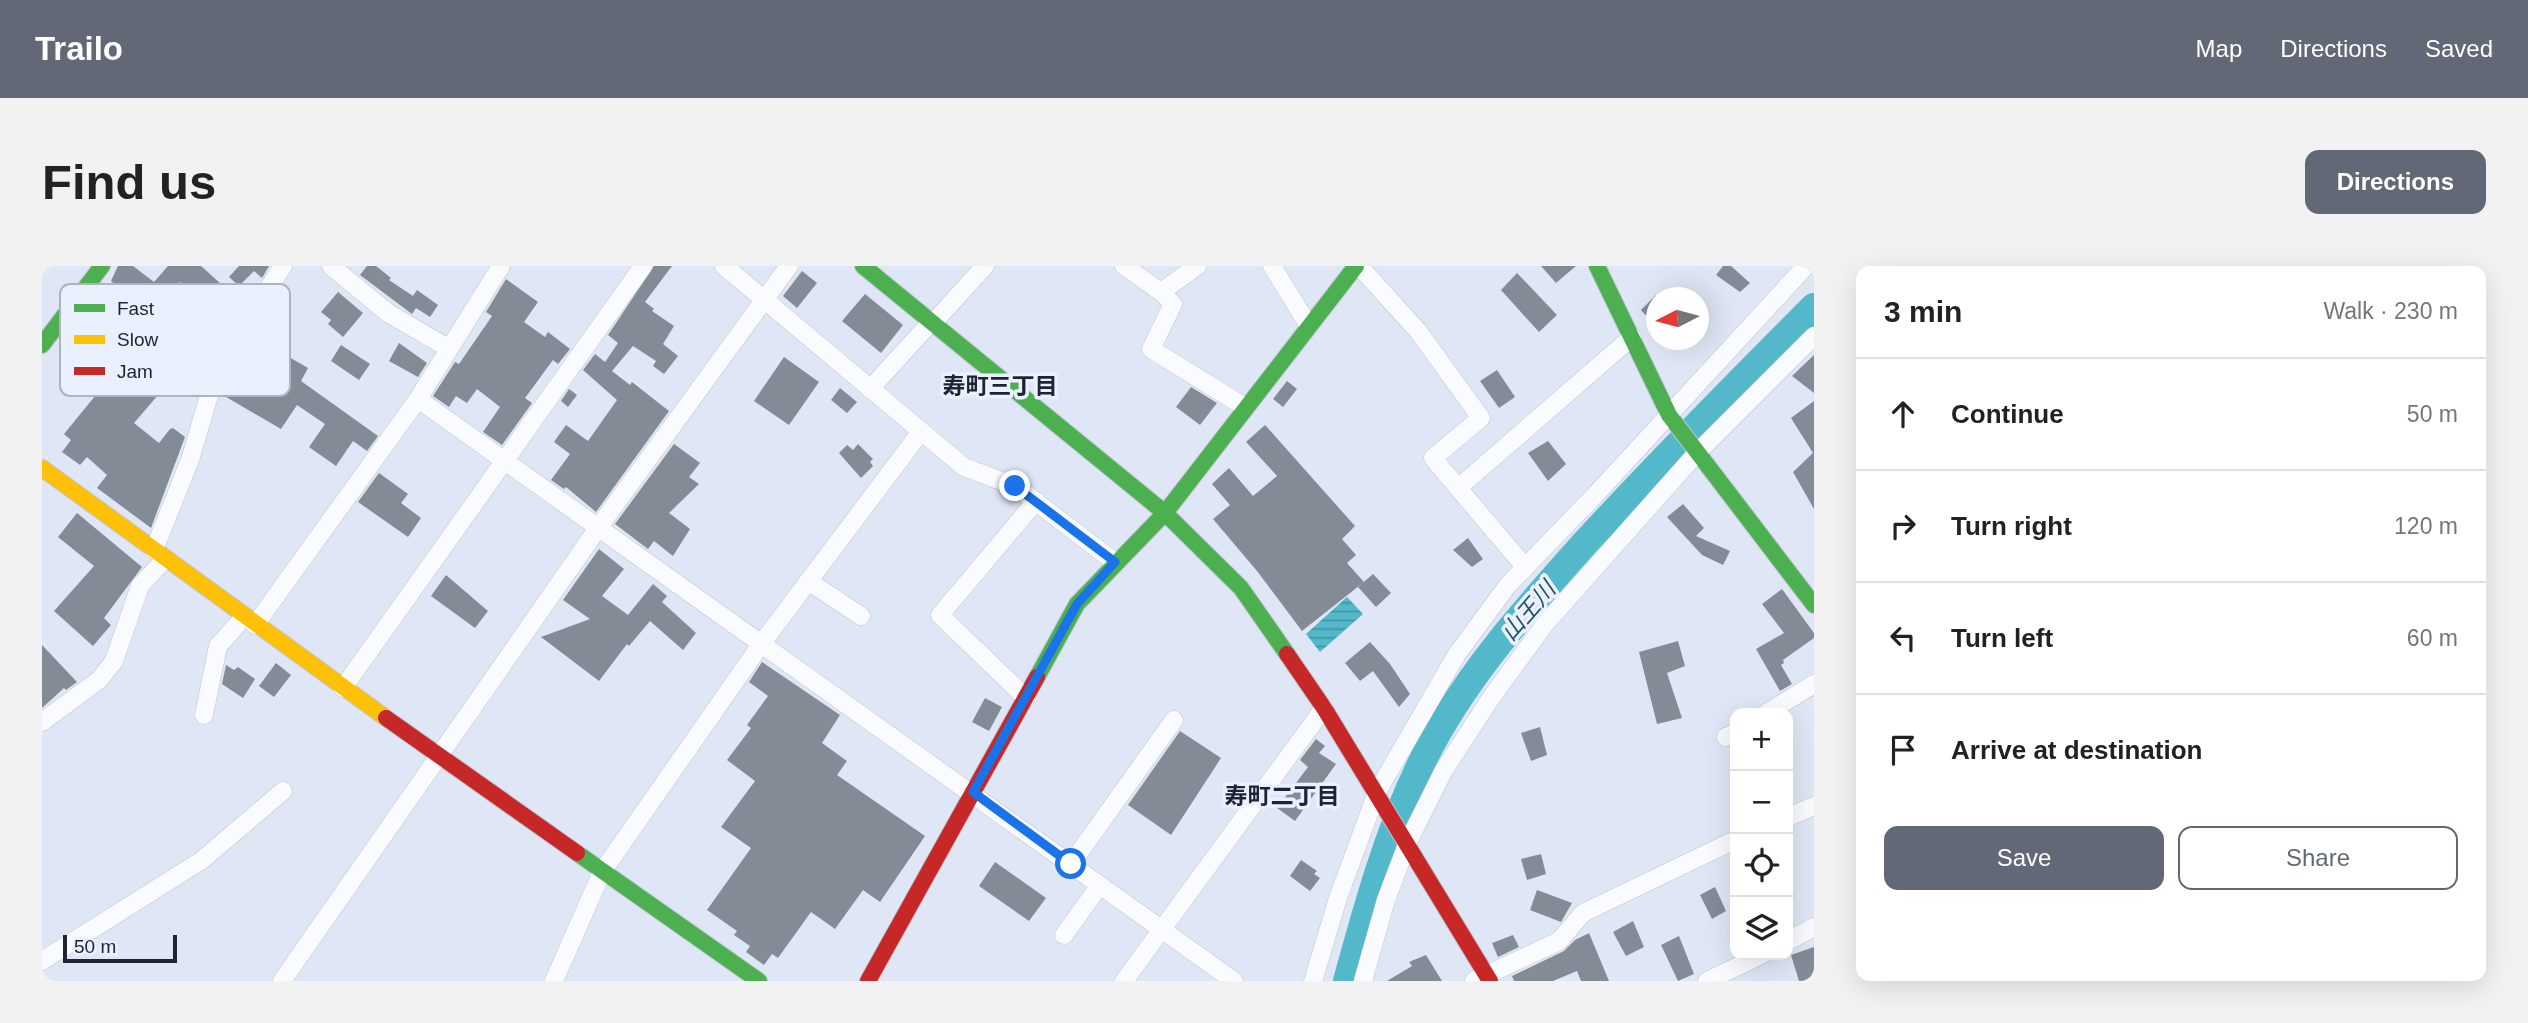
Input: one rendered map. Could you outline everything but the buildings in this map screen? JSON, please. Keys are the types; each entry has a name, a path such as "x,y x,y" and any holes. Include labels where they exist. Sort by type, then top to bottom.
{"street":[{"path":"88,284 102,266"},
{"path":"271,284 283,266"},
{"path":"331,266 387,313 448,348"},
{"path":"204,715 218,646 249,621 418,399 501,266"},
{"path":"343,688 503,459 643,266"},
{"path":"724,266 920,433 964,467 1015,486 1115,562"},
{"path":"282,981 598,528 789,266"},
{"path":"863,266 1165,513 1241,588 1324,708 1408,842 1483,979 1559,941 1583,913 1730,842"},
{"path":"870,389 985,266"},
{"path":"1124,266 1161,292 1173,304 1151,349 1245,407"},
{"path":"1161,292 1197,266"},
{"path":"1272,266 1309,326"},
{"path":"868,981 1077,604 1165,513 1245,407 1358,266 1418,331 1482,418 1433,458 1525,567"},
{"path":"1597,266 1670,417 1814,605"},
{"path":"1313,981 1338,898 1377,792 1457,654 1507,584 1670,417 1807,266"},
{"path":"42,345 60,321"},
{"path":"1458,488 1632,337"},
{"path":"1363,981 1386,900 1408,842 1444,770 1522,653 1695,452 1814,337"},
{"path":"42,722 99,680 114,661 139,586 160,554 209,396"},
{"path":"418,399 973,792 1234,981"},
{"path":"554,981 602,872 762,643 920,433"},
{"path":"42,468 249,621 759,981"},
{"path":"1026,698 940,615 1036,501"},
{"path":"808,581 861,616"},
{"path":"1776,708 1814,684"},
{"path":"1124,981 1324,708"},
{"path":"1071,864 1174,720"},
{"path":"42,961 202,860 283,791"},
{"path":"1793,815 1814,806"},
{"path":"1064,935 1100,885"},
{"path":"1793,938 1814,927"},
{"path":"1707,981 1740,974 1755,960"}],"water":[{"path":"1347,597 1363,614 1320,652 1306,634"}],"waterway":[{"name":"山王川","path":"1347,981 1397,818 1436,735 1474,676 1517,621 1586,542 1814,307"}],"traffic: fast":[{"path":"88,284 102,266"},
{"path":"863,266 1165,513 1241,588 1287,654"},
{"path":"1037,677 1077,604 1165,513 1356,266"},
{"path":"1597,266 1669,415 1814,605"},
{"path":"42,345 60,321"},
{"path":"577,853 759,981"}],"traffic: slow":[{"path":"42,468 386,718"}],"traffic: jam":[{"path":"1287,654 1324,708 1490,981"},
{"path":"868,981 1037,677"},
{"path":"386,718 577,853"}],"district":[{"name":"寿町三丁目","path":"1000,386"},
{"name":"寿町二丁目","path":"1282,796"}],"route":[{"path":"1015,486 1115,562 1077,604 973,792 1071,864"}]}
